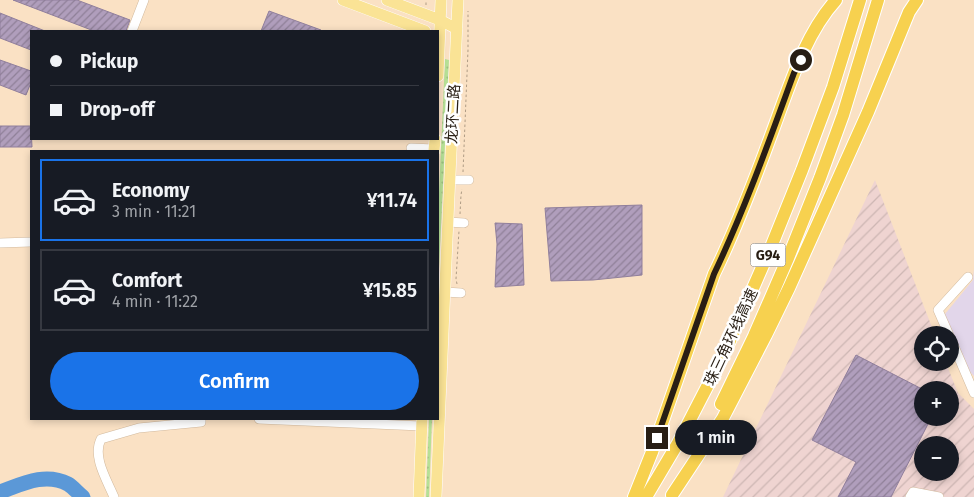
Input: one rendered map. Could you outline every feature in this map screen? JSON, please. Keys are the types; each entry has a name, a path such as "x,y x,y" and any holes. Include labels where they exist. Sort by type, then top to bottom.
{"highway":[{"path":"634,497 655,444 714,274 727,249 757,174 794,73 813,32 828,8 836,0"},
{"name":"珠三角环线高速","path":"646,497 678,443 725,352 768,256 833,87 860,0"},
{"name":"珠三角环线高速","path":"672,496 716,415 754,336 788,258 843,115 878,0"},
{"path":"672,496 722,418 766,335 868,112 909,12 917,0"}],"main road":[{"path":"343,0 422,30"},
{"path":"387,0 440,20 457,29"},
{"name":"龙环二路","path":"439,30 440,0"},
{"name":"龙环二路","path":"439,414 458,0"},
{"path":"388,17 406,30"},
{"path":"439,36 457,29"},
{"name":"龙环二路","path":"436,497 439,420"},
{"path":"419,497 422,422"}],"street":[{"path":"132,30 144,0"},
{"path":"411,148 434,146"},
{"path":"449,180 469,180"},
{"path":"448,222 462,223"},
{"path":"0,243 30,242"},
{"path":"945,326 938,310 968,277"},
{"path":"445,292 460,290"},
{"path":"959,358 974,394"},
{"path":"114,497 99,458 101,439 139,428 201,422 201,420"},
{"path":"313,420 422,422"},
{"path":"910,497 913,492 939,497"}],"path":[{"path":"463,172 468,66 468,9"},
{"path":"460,290 456,279 458,234 462,223 462,190"}],"shaded area":[{"path":"875,180 932,326 914,326 914,371 949,371 953,381 914,381 914,426 959,426 959,394 974,409 974,497 723,497"},
{"path":"974,269 974,376 959,361 959,326 948,326 945,314 973,280"}],"green space":[{"path":"445,59 449,60 439,269 439,193"},
{"path":"429,420 432,420 429,497 426,497"}],"building":[{"path":"13,0 77,0 130,20 126,30 91,30"},
{"path":"269,11 321,30 261,30"},
{"path":"0,13 42,30 30,30 30,50 0,38"},
{"path":"0,60 30,71 30,85 26,95 0,85"},
{"path":"0,126 30,126 32,147 0,147"},
{"path":"642,205 642,275 593,280 551,281 545,208"},
{"path":"495,223 522,224 524,285 495,287 497,244"},
{"path":"856,355 914,385 914,426 927,426 922,436 914,436 914,452 891,497 838,497 856,462 812,440"}],"waterway":[{"path":"0,492 34,480 51,479 68,484 83,497"}],"route":[{"path":"657,438 714,274 727,249 794,73 801,60"}]}
